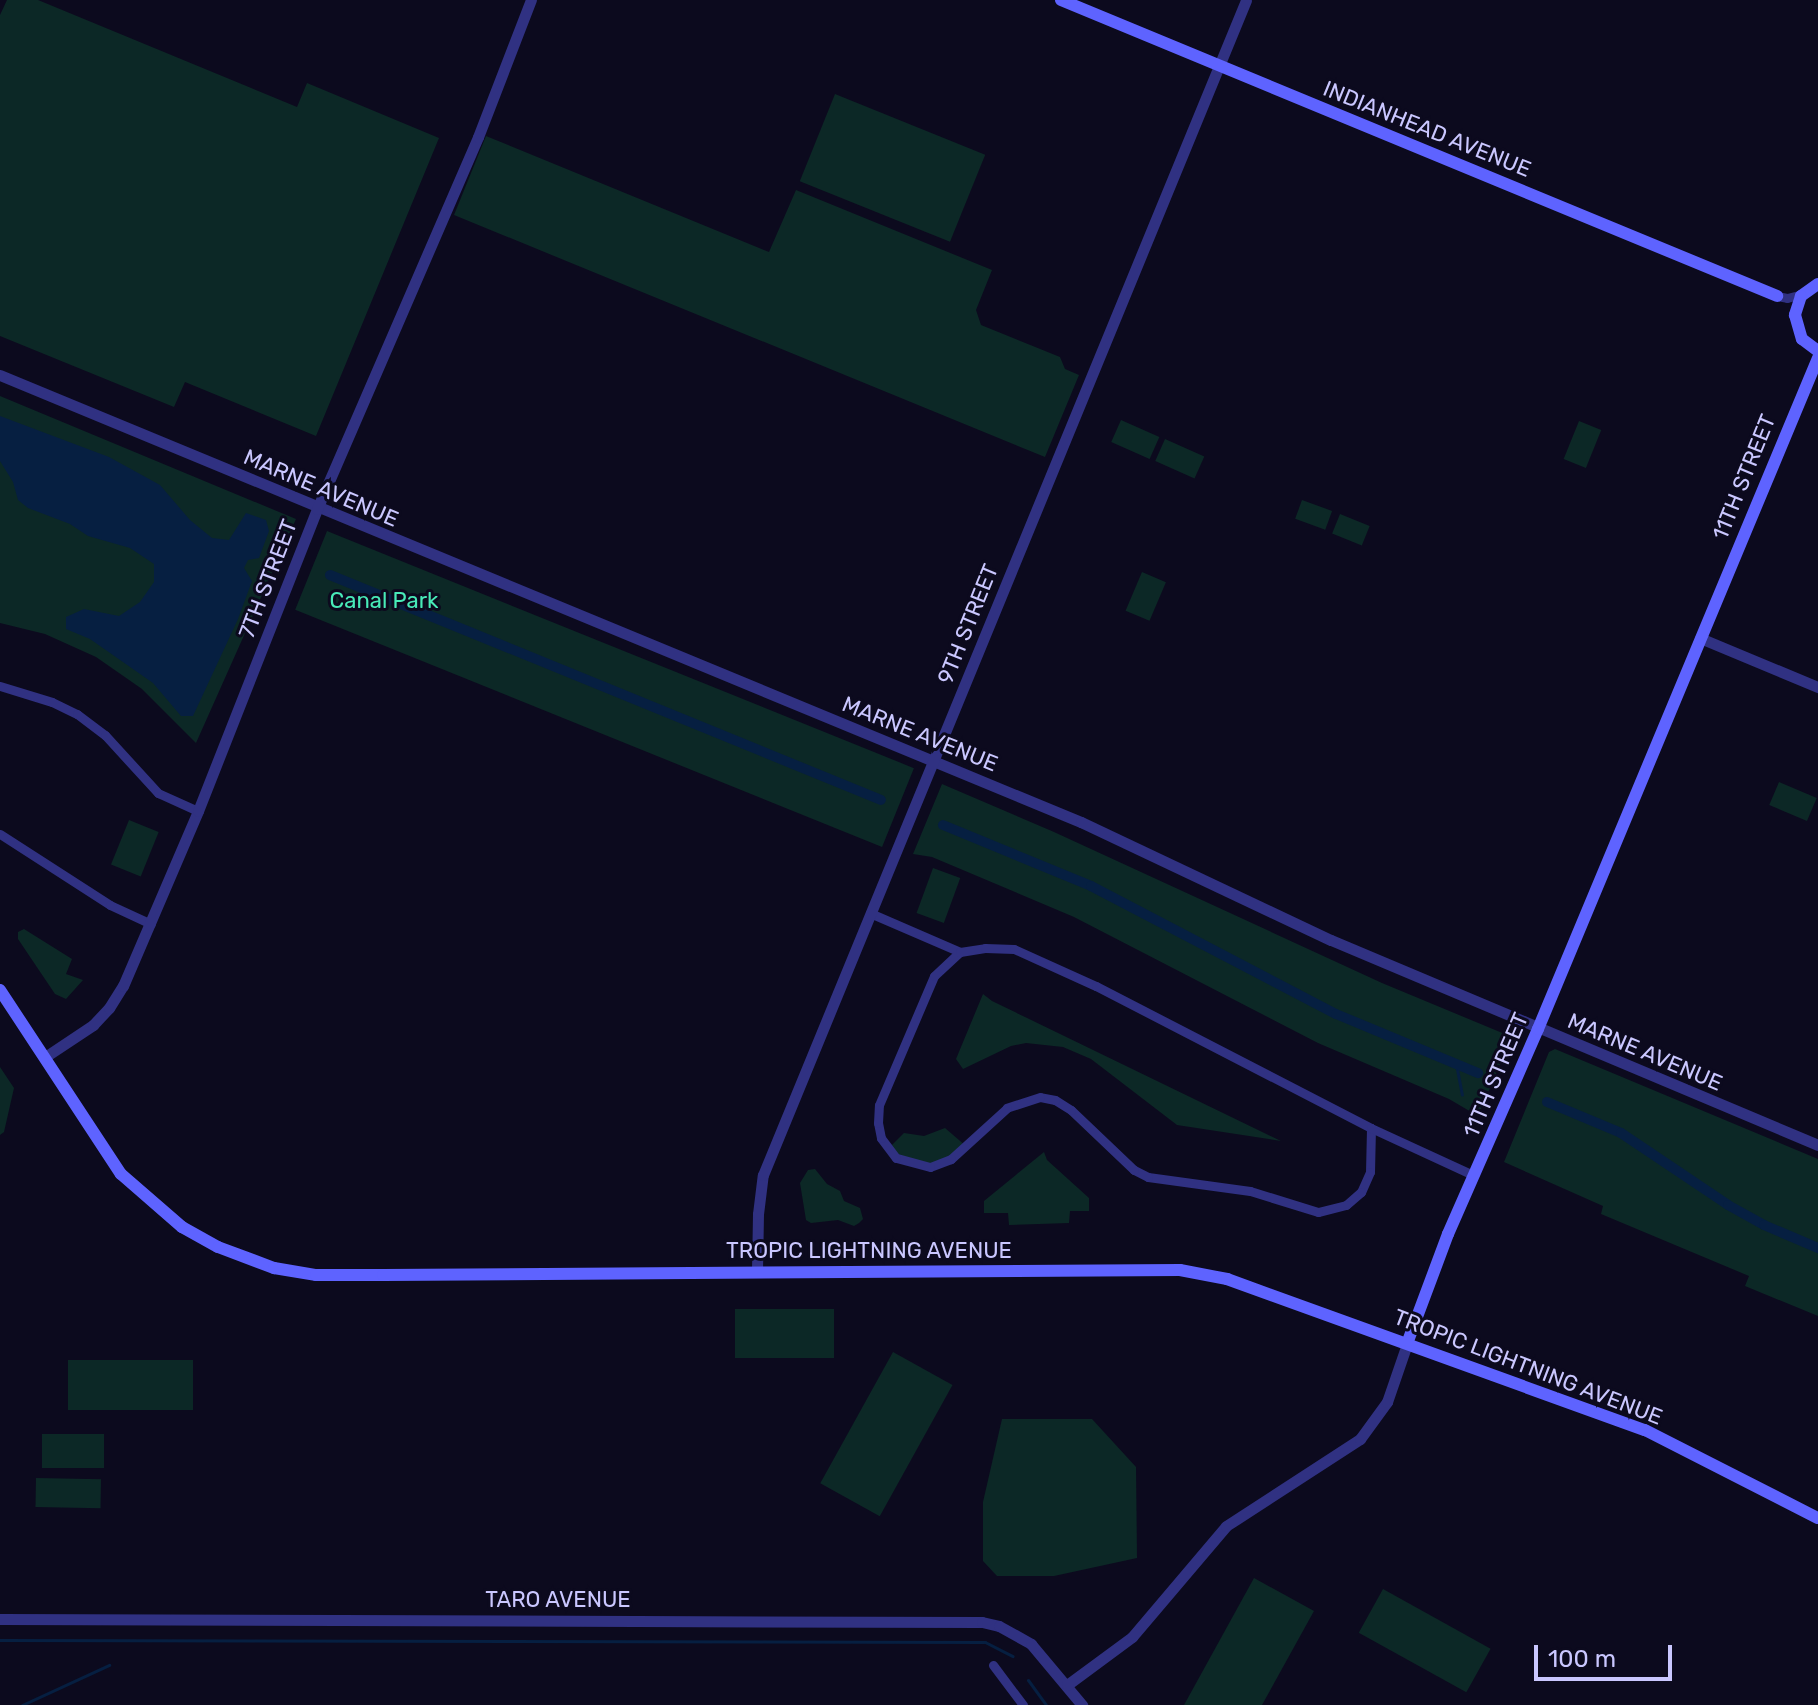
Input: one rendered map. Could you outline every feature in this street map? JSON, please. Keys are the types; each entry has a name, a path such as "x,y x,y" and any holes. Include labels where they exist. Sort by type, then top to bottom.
{"main road":[{"name":"INDIANHEAD AVENUE","path":"1061,0 1777,296"},
{"path":"1815,362 1813,348 1797,331 1795,313 1803,294 1818,284"},
{"name":"11TH STREET","path":"1408,1341 1473,1175 1538,1029 1815,362"},
{"name":"TROPIC LIGHTNING AVENUE","path":"0,990 121,1174 182,1227 218,1247 274,1268 329,1275 1180,1270 1227,1279 1408,1341 1645,1430 1818,1518"}],"street":[{"name":"7TH STREET","path":"45,1057 93,1025 109,1008 151,924 317,509 478,137 531,0"},
{"name":"9TH STREET","path":"757,1271 758,1214 763,1175 1246,0"},
{"path":"1777,296 1795,298 1803,294"},
{"path":"1777,296 1791,305 1795,313"},
{"name":"MARNE AVENUE","path":"0,375 317,509 1081,822 1331,940 1818,1145"},
{"path":"1700,638 1818,687"},
{"path":"0,686 52,702 77,714 105,735 158,793 198,811"},
{"path":"0,834 127,914 151,924"},
{"path":"870,913 960,952 985,948 1014,949 1096,986 1371,1128 1473,1175"},
{"path":"960,952 934,976 924,993 879,1105 881,1138 887,1150 909,1163 930,1167 942,1164 1007,1108 1040,1097 1071,1110 1134,1170 1148,1177 1250,1191 1318,1212 1346,1205 1361,1192 1370,1172 1371,1128"},
{"name":"11TH STREET","path":"1067,1685 1132,1637 1226,1526 1360,1439 1387,1402 1408,1341"},
{"name":"TARO AVENUE","path":"0,1619 982,1622 999,1626 1031,1644 1082,1705"},
{"path":"993,1665 1023,1705"}],"green space":[{"path":"7,0 38,0 297,107 307,83 439,138 316,436 185,382 174,407 0,336 0,15"},
{"path":"835,94 985,155 950,242 800,181"},
{"path":"486,136 769,252 796,190 992,270 976,310 981,325 1060,357 1065,369 1079,375 1045,457 454,215"},
{"path":"0,396 296,519 196,743 142,689 96,657 45,634 0,623"},
{"path":"1121,420 1159,437 1150,459 1111,442"},
{"path":"1579,421 1601,430 1586,468 1564,459"},
{"path":"1165,439 1204,456 1195,478 1155,461"},
{"path":"1302,500 1332,511 1325,530 1295,519"},
{"path":"1340,514 1370,526 1362,545 1332,533"},
{"name":"Canal Park","path":"327,531 914,768 882,847 295,610"},
{"path":"1142,572 1166,582 1150,621 1126,611"},
{"path":"1779,782 1817,798 1807,821 1769,805"},
{"path":"942,784 1054,832 1382,983 1512,1037 1478,1116 1449,1099 1318,1043 1074,917 932,857 913,854"},
{"path":"129,820 159,832 141,876 111,865"},
{"path":"933,868 960,878 944,923 917,913"},
{"path":"24,929 72,959 66,974 83,980 66,999 55,994 18,939 18,932"},
{"path":"983,994 1281,1141 1177,1125 1091,1059 1063,1047 1026,1043 1011,1046 963,1069 956,1059"},
{"path":"1555,1049 1818,1159 1818,1316 1745,1286 1749,1276 1601,1214 1603,1206 1504,1162 1549,1052"},
{"path":"0,1067 14,1088 4,1132 0,1135"},
{"path":"945,1128 966,1146 930,1167 887,1150 904,1133 924,1136"},
{"path":"1044,1152 1047,1160 1089,1198 1089,1211 1070,1211 1069,1223 1009,1225 1008,1213 984,1213 984,1201"},
{"path":"815,1169 827,1184 840,1191 844,1201 860,1208 863,1219 859,1223 854,1226 838,1220 811,1223 806,1220 800,1183 808,1170"},
{"path":"735,1309 834,1309 834,1358 735,1358"},
{"path":"893,1352 952,1385 880,1516 820,1483"},
{"path":"68,1360 193,1360 193,1410 68,1410"},
{"path":"1002,1419 1092,1419 1136,1467 1137,1558 1054,1576 997,1576 983,1561 983,1502"},
{"path":"42,1434 104,1434 104,1468 42,1468"},
{"path":"36,1478 101,1479 100,1508 35,1507"},
{"path":"1254,1578 1314,1611 1262,1705 1184,1705"},
{"path":"1383,1589 1491,1649 1466,1692 1359,1633"}],"water":[{"path":"0,416 109,457 160,485 190,520 212,538 229,540 246,513 266,520 269,531 259,558 248,560 244,568 252,581 238,619 193,716 181,716 153,683 90,639 66,629 66,617 84,609 119,616 140,602 154,582 154,564 130,548 88,536 70,524 28,508 18,500 13,482 0,461"}],"waterway":[{"path":"330,575 881,800"},
{"path":"943,825 1091,886 1336,1014 1478,1073"},
{"path":"1456,1064 1462,1094"},
{"path":"1547,1102 1621,1133 1728,1205 1764,1225 1818,1248"},
{"path":"0,1640 985,1642 1013,1656"},
{"path":"22,1705 109,1665"},
{"path":"1028,1680 1046,1705"}]}
